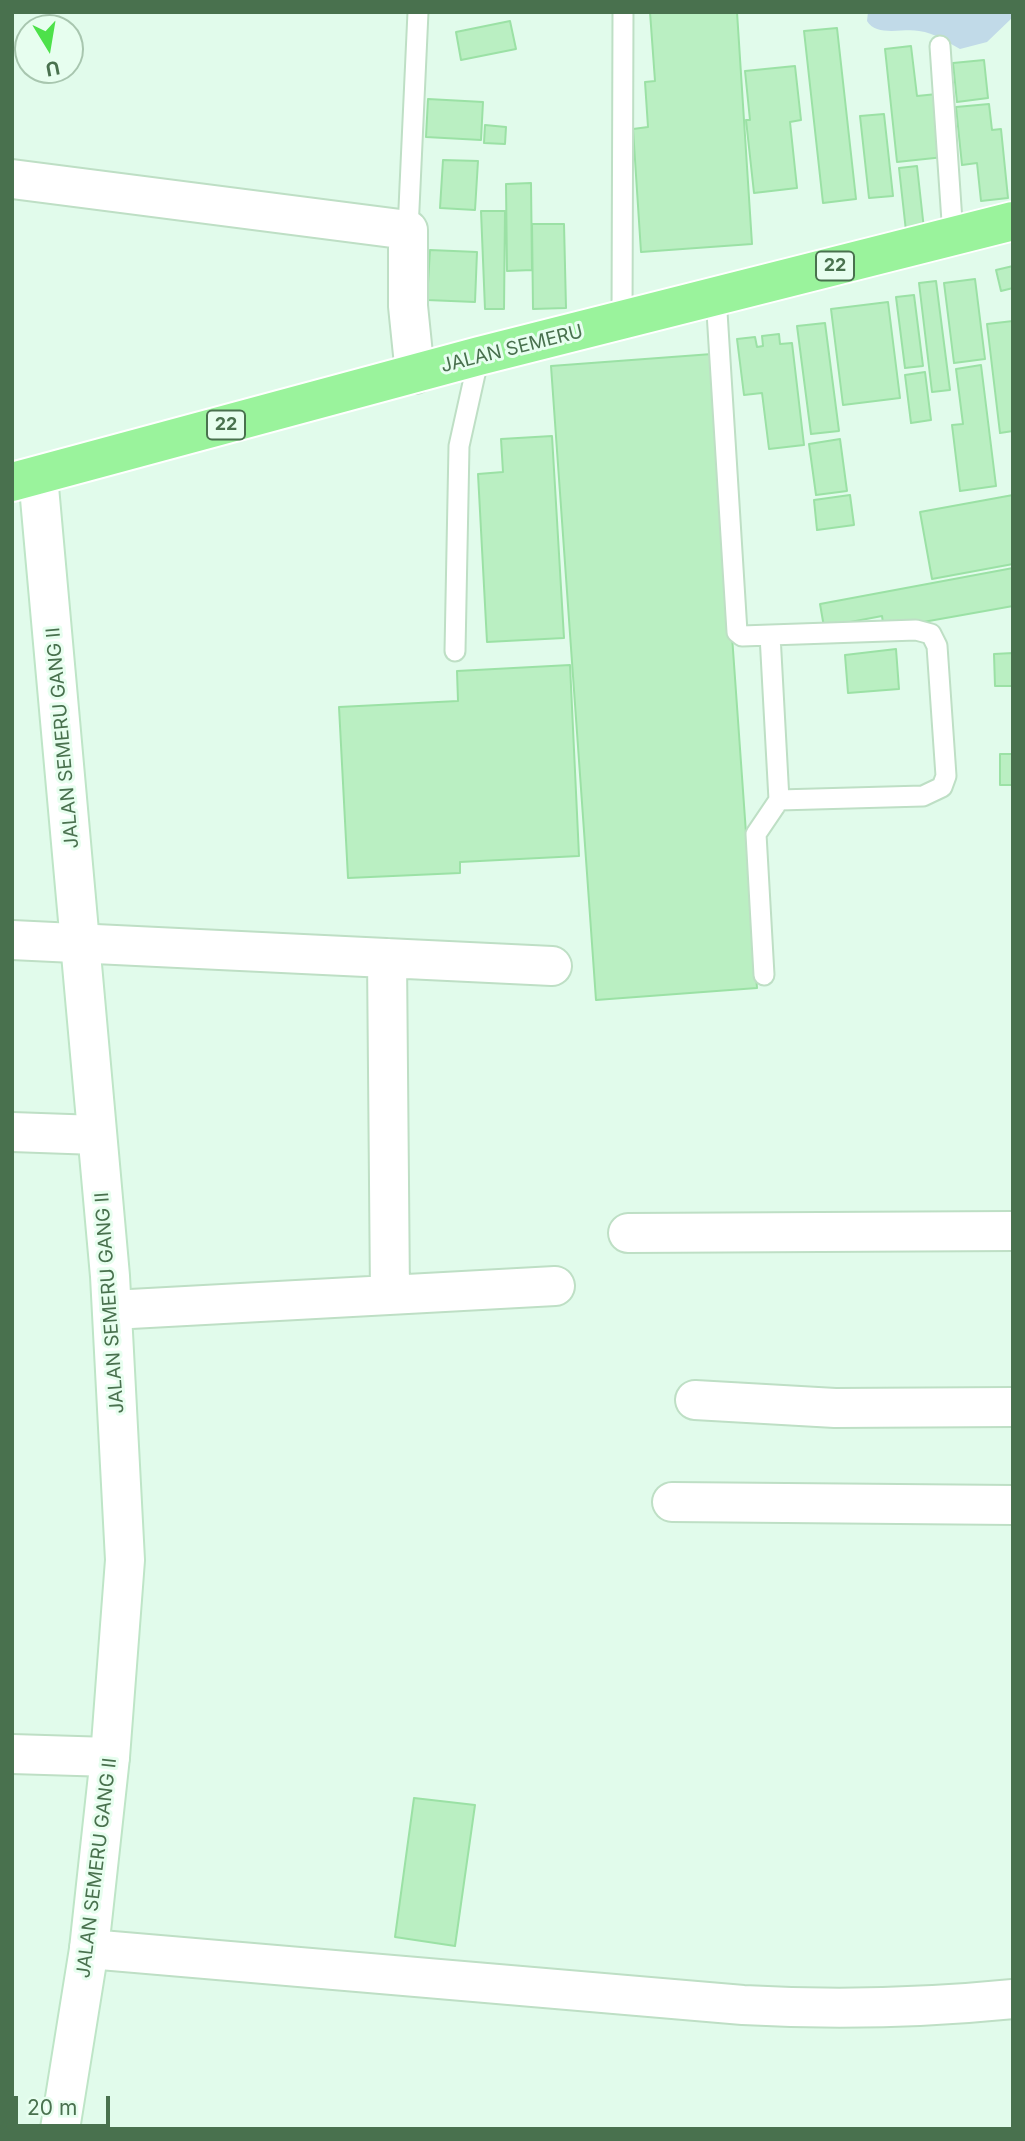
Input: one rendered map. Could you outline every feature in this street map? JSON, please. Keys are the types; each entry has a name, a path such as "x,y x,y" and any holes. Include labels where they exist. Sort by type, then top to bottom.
{"highway":[{"name":"JALAN SEMERU","path":"25,479 479,356 1013,221"}],"street":[{"path":"12,178 408,230 408,306 415,374"},
{"name":"JALAN SEMERU GANG II","path":"25,479 82,942 112,1310 125,1560 110,1757 89,1949 60,2129"},
{"path":"12,940 552,966"},
{"path":"387,957 390,1295"},
{"path":"12,1132 97,1135"},
{"path":"628,1233 1013,1231"},
{"path":"112,1310 555,1286"},
{"path":"695,1400 835,1408 1013,1407"},
{"path":"672,1502 1013,1505"},
{"path":"12,1754 110,1757"},
{"path":"89,1949 756,2006 957,2005 1013,1999"}],"lane":[{"path":"408,230 418,12"},
{"path":"622,321 623,12"},
{"path":"940,46 953,236"},
{"path":"716,296 737,632 742,636 916,630 931,634 937,646 946,776 942,787 923,796 779,800"},
{"path":"455,650 459,446 479,356"},
{"path":"764,975 756,834 779,800 770,635"}],"shaded area":[{"path":"868,12 1013,12 1013,17 987,42 960,49 925,32 877,29 867,21"}],"building":[{"path":"650,12 737,12 752,244 641,252 633,129 648,127 645,82 655,81"},
{"path":"510,21 516,49 461,60 456,32"},
{"path":"837,28 856,199 823,203 804,31"},
{"path":"911,46 917,96 937,94 944,157 897,162 885,49"},
{"path":"984,60 988,98 957,102 953,63"},
{"path":"795,66 801,120 790,122 797,188 754,193 746,120 750,120 745,71"},
{"path":"428,99 483,102 481,140 426,137"},
{"path":"989,104 992,130 1001,129 1008,198 981,201 977,163 962,165 956,107"},
{"path":"884,114 893,196 869,198 860,116"},
{"path":"485,125 506,127 505,144 484,143"},
{"path":"443,160 478,161 475,210 440,208"},
{"path":"917,166 924,229 906,231 899,168"},
{"path":"531,183 532,270 507,271 506,184"},
{"path":"481,211 505,211 504,309 485,309"},
{"path":"532,224 564,224 566,308 533,309"},
{"path":"430,250 477,252 475,302 427,300"},
{"path":"1013,266 1013,288 1001,291 996,270"},
{"path":"975,279 985,359 954,363 944,283"},
{"path":"936,281 950,390 932,392 919,283"},
{"path":"914,295 923,366 905,368 896,297"},
{"path":"888,302 900,398 843,405 831,309"},
{"path":"1013,321 1013,431 1000,433 987,324"},
{"path":"825,323 839,431 811,434 797,326"},
{"path":"779,334 780,344 792,343 804,445 769,449 762,393 744,395 737,339 755,337 757,347 763,346 762,336"},
{"path":"712,354 757,988 596,1000 551,366"},
{"path":"981,365 996,486 960,491 952,425 963,424 956,369"},
{"path":"925,372 931,420 911,423 905,375"},
{"path":"552,436 564,638 487,642 478,474 503,472 501,439"},
{"path":"840,439 847,491 816,495 809,444"},
{"path":"850,495 854,525 817,530 814,500"},
{"path":"1013,495 1013,564 932,579 920,512"},
{"path":"1013,568 1013,606 884,629 882,616 824,627 820,604"},
{"path":"896,649 899,689 848,693 845,655"},
{"path":"1013,653 1013,686 995,686 994,654"},
{"path":"570,665 579,856 460,862 460,873 348,878 339,707 458,701 457,671"},
{"path":"1000,754 1013,754 1013,785 1000,785"},
{"path":"414,1798 475,1805 455,1946 395,1937"}]}
